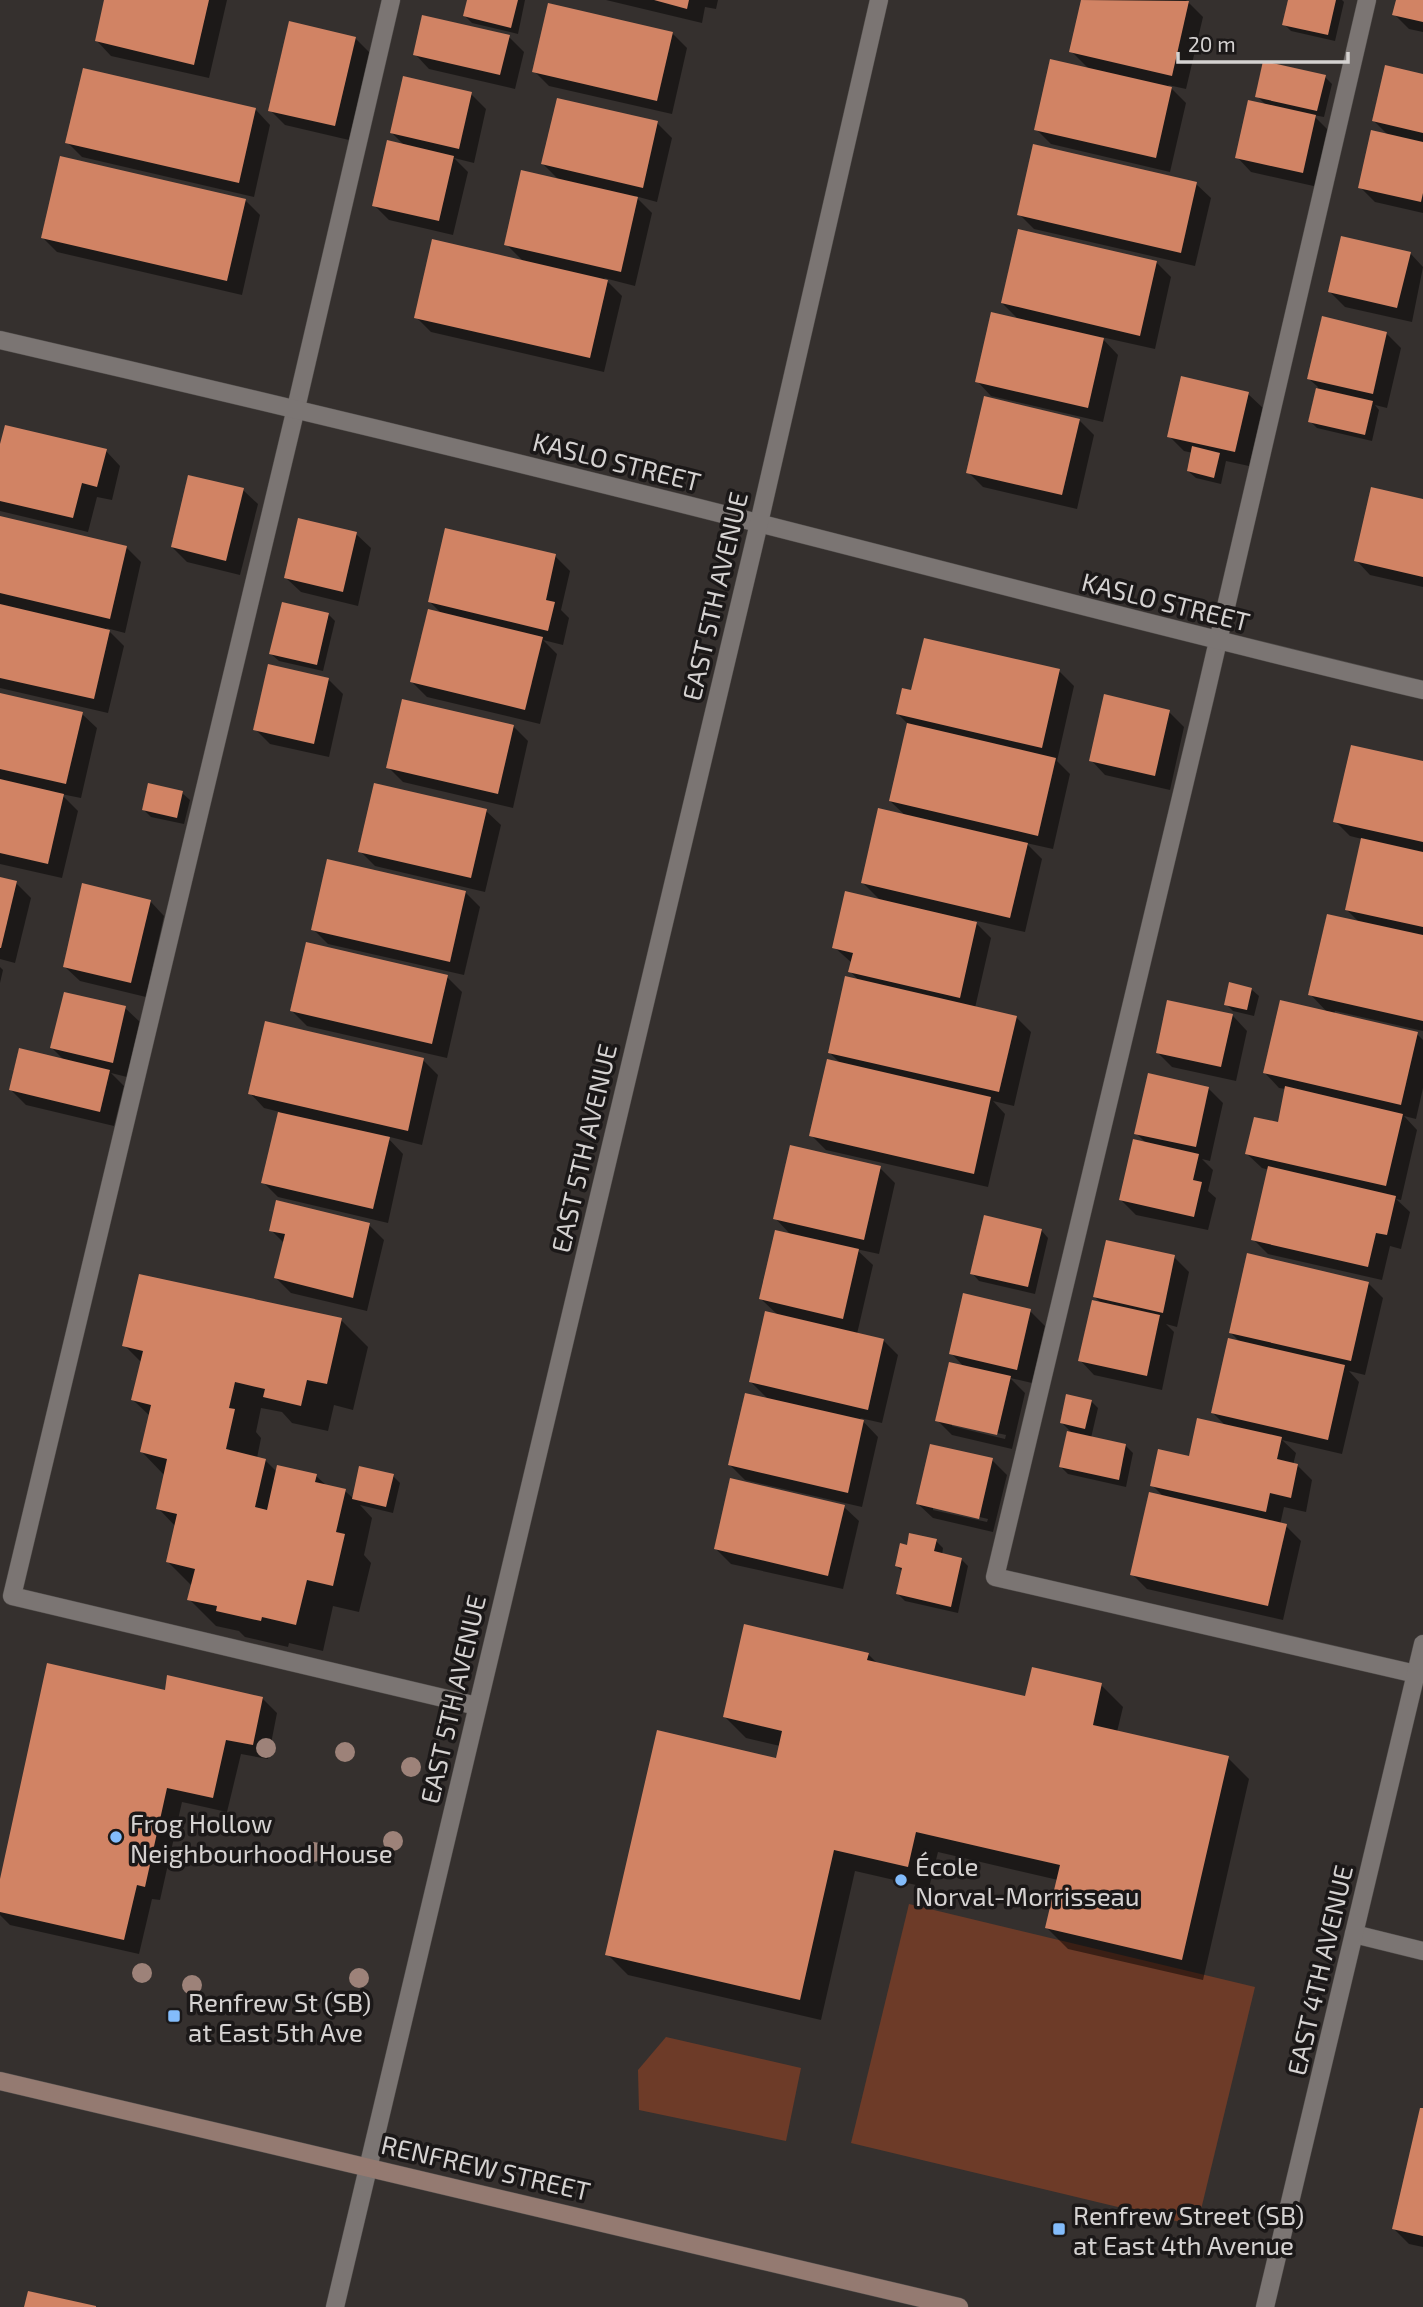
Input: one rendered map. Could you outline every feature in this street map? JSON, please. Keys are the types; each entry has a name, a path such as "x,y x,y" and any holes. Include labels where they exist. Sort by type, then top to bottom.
{"street":[{"path":"391,0 12,1596 477,1706"},
{"name":"EAST 5TH AVENUE","path":"334,2307 759,523 879,0"},
{"path":"1367,0 1218,642 995,1577 1416,1674"},
{"name":"KASLO STREET","path":"0,340 296,408 759,523 1218,642 1423,690"},
{"name":"EAST 4TH AVENUE","path":"1265,2307 1423,1644"},
{"path":"1354,1934 1423,1951"},
{"name":"RENFREW STREET","path":"0,2081 959,2307"}],"shaded area":[{"path":"909,1904 1255,1987 1197,2226 851,2143"},
{"path":"666,2037 801,2068 786,2141 639,2110 638,2070"}],"building":[{"path":"104,0 209,0 194,65 95,41"},
{"path":"467,0 518,0 511,28 463,16"},
{"path":"654,0 689,0 687,9"},
{"path":"1081,0 1189,1 1172,76 1069,52"},
{"path":"1288,0 1336,0 1328,35 1282,25"},
{"path":"1396,0 1423,0 1423,22 1392,15"},
{"path":"548,3 673,32 657,101 532,72"},
{"path":"422,15 510,35 500,75 413,55"},
{"path":"289,21 356,37 335,126 268,111"},
{"path":"1050,59 1172,87 1156,158 1034,130"},
{"path":"1263,61 1326,75 1317,111 1255,97"},
{"path":"1385,65 1423,74 1423,133 1372,121"},
{"path":"83,68 256,108 239,183 65,143"},
{"path":"403,76 472,92 459,149 390,133"},
{"path":"557,98 658,121 643,188 541,164"},
{"path":"1248,100 1316,115 1303,173 1235,158"},
{"path":"1371,130 1423,142 1421,202 1358,188"},
{"path":"387,140 454,156 439,221 372,206"},
{"path":"1033,144 1197,182 1181,253 1017,215"},
{"path":"60,156 246,199 227,281 41,238"},
{"path":"521,170 638,197 621,272 504,245"},
{"path":"1018,229 1157,261 1140,336 1001,303"},
{"path":"1341,236 1411,252 1397,308 1328,292"},
{"path":"432,239 608,280 590,358 414,318"},
{"path":"991,312 1104,338 1088,408 975,382"},
{"path":"1322,316 1387,332 1373,394 1307,379"},
{"path":"1181,376 1249,392 1235,452 1167,437"},
{"path":"1316,388 1373,401 1365,435 1308,422"},
{"path":"984,396 1080,419 1062,495 966,473"},
{"path":"5,425 107,449 97,487 82,483 73,518 0,501 0,444"},
{"path":"1192,446 1220,453 1214,478 1187,471"},
{"path":"188,475 244,488 226,561 171,547"},
{"path":"1371,487 1423,499 1423,577 1354,561"},
{"path":"0,516 127,546 110,619 0,593"},
{"path":"298,518 357,532 343,592 284,578"},
{"path":"445,528 556,554 546,600 555,602 548,631 428,602"},
{"path":"282,602 329,613 317,665 269,654"},
{"path":"0,604 110,630 94,699 0,678"},
{"path":"428,609 543,637 525,710 410,682"},
{"path":"924,638 1060,669 1042,748 896,714 902,688 911,690"},
{"path":"268,664 329,678 314,744 253,730"},
{"path":"0,693 83,712 66,784 0,769"},
{"path":"1104,694 1170,710 1155,776 1089,761"},
{"path":"402,699 514,725 498,794 386,768"},
{"path":"907,723 1056,758 1038,836 889,801"},
{"path":"1351,745 1423,761 1423,842 1333,822"},
{"path":"0,779 64,794 48,864 0,853"},
{"path":"148,783 183,791 177,818 142,810"},
{"path":"374,783 487,809 471,878 358,852"},
{"path":"878,808 1028,843 1010,918 861,883"},
{"path":"1361,838 1423,852 1423,927 1345,910"},
{"path":"327,859 466,891 450,962 311,930"},
{"path":"0,877 17,881 1,948 0,948"},
{"path":"82,883 151,900 131,983 63,967"},
{"path":"845,891 977,922 960,998 848,972 853,953 832,948"},
{"path":"1327,914 1423,935 1423,1021 1308,995"},
{"path":"306,942 448,975 432,1044 290,1011"},
{"path":"845,976 1017,1016 999,1092 828,1053"},
{"path":"1229,982 1252,988 1247,1010 1224,1005"},
{"path":"64,992 126,1006 113,1063 50,1048"},
{"path":"1167,1000 1233,1014 1221,1067 1156,1053"},
{"path":"1280,1000 1418,1032 1401,1105 1263,1073"},
{"path":"265,1021 424,1058 408,1131 248,1094"},
{"path":"19,1048 110,1070 100,1112 9,1090"},
{"path":"827,1059 991,1097 974,1174 809,1136"},
{"path":"1148,1073 1209,1087 1196,1147 1134,1134"},
{"path":"1285,1086 1403,1114 1386,1186 1245,1154 1254,1117 1278,1122"},
{"path":"278,1112 390,1137 373,1209 261,1183"},
{"path":"1133,1139 1199,1154 1193,1180 1202,1182 1194,1217 1119,1200"},
{"path":"790,1145 881,1166 864,1240 773,1219"},
{"path":"1268,1166 1396,1196 1387,1235 1376,1233 1368,1267 1251,1240"},
{"path":"276,1200 370,1223 353,1298 274,1278 285,1234 269,1231"},
{"path":"984,1215 1042,1229 1028,1287 970,1274"},
{"path":"775,1230 859,1249 843,1319 759,1299"},
{"path":"1106,1240 1175,1255 1163,1313 1093,1297"},
{"path":"1247,1253 1369,1282 1351,1361 1229,1333"},
{"path":"139,1274 342,1318 327,1384 307,1380 301,1406 263,1397 265,1389 235,1382 229,1408 235,1409 226,1449 266,1459 255,1507 267,1510 277,1465 317,1474 315,1482 346,1489 336,1532 345,1534 333,1586 307,1580 296,1625 216,1611 217,1606 187,1600 195,1569 166,1562 177,1514 156,1509 167,1459 140,1452 151,1405 131,1400 143,1351 122,1346"},
{"path":"963,1293 1031,1309 1017,1370 949,1354"},
{"path":"1092,1300 1160,1315 1147,1376 1078,1361"},
{"path":"765,1311 884,1339 868,1410 749,1382"},
{"path":"1228,1338 1345,1365 1328,1440 1211,1413"},
{"path":"949,1362 1011,1376 997,1435 935,1421"},
{"path":"745,1393 864,1420 848,1493 728,1465"},
{"path":"1066,1394 1092,1400 1085,1429 1060,1423"},
{"path":"1197,1418 1282,1437 1277,1459 1298,1464 1291,1498 1270,1493 1266,1512 1150,1486 1158,1449 1189,1456"},
{"path":"1067,1431 1126,1444 1119,1480 1059,1467"},
{"path":"930,1444 993,1458 979,1519 916,1504"},
{"path":"359,1466 394,1474 386,1507 352,1499"},
{"path":"730,1478 845,1505 828,1576 714,1549"},
{"path":"1149,1492 1287,1524 1268,1606 1130,1575"},
{"path":"909,1533 937,1539 934,1551 962,1558 951,1607 896,1594 902,1568 895,1566 900,1543 907,1545"},
{"path":"744,1624 869,1653 867,1660 1025,1696 1032,1667 1102,1683 1093,1725 1229,1756 1182,1960 1045,1928 1060,1865 916,1832 908,1867 834,1850 800,2000 605,1955 657,1730 776,1758 782,1731 723,1717"},
{"path":"47,1663 165,1690 167,1675 263,1697 253,1745 226,1740 213,1798 167,1788 145,1887 137,1885 124,1940 0,1912 0,1879"},
{"path":"1420,2108 1423,2108 1423,2236 1392,2229"},
{"path":"28,2291 96,2306 96,2307 24,2307"}],"place":[{"name":"Frog Hollow Neighbourhood House","path":"116,1837"},
{"name":"École Norval-Morrisseau","path":"901,1880"},
{"name":"Renfrew St (SB) at East 5th Ave","path":"174,2016"},
{"name":"Renfrew Street (SB) at East 4th Avenue","path":"1059,2229"}]}
